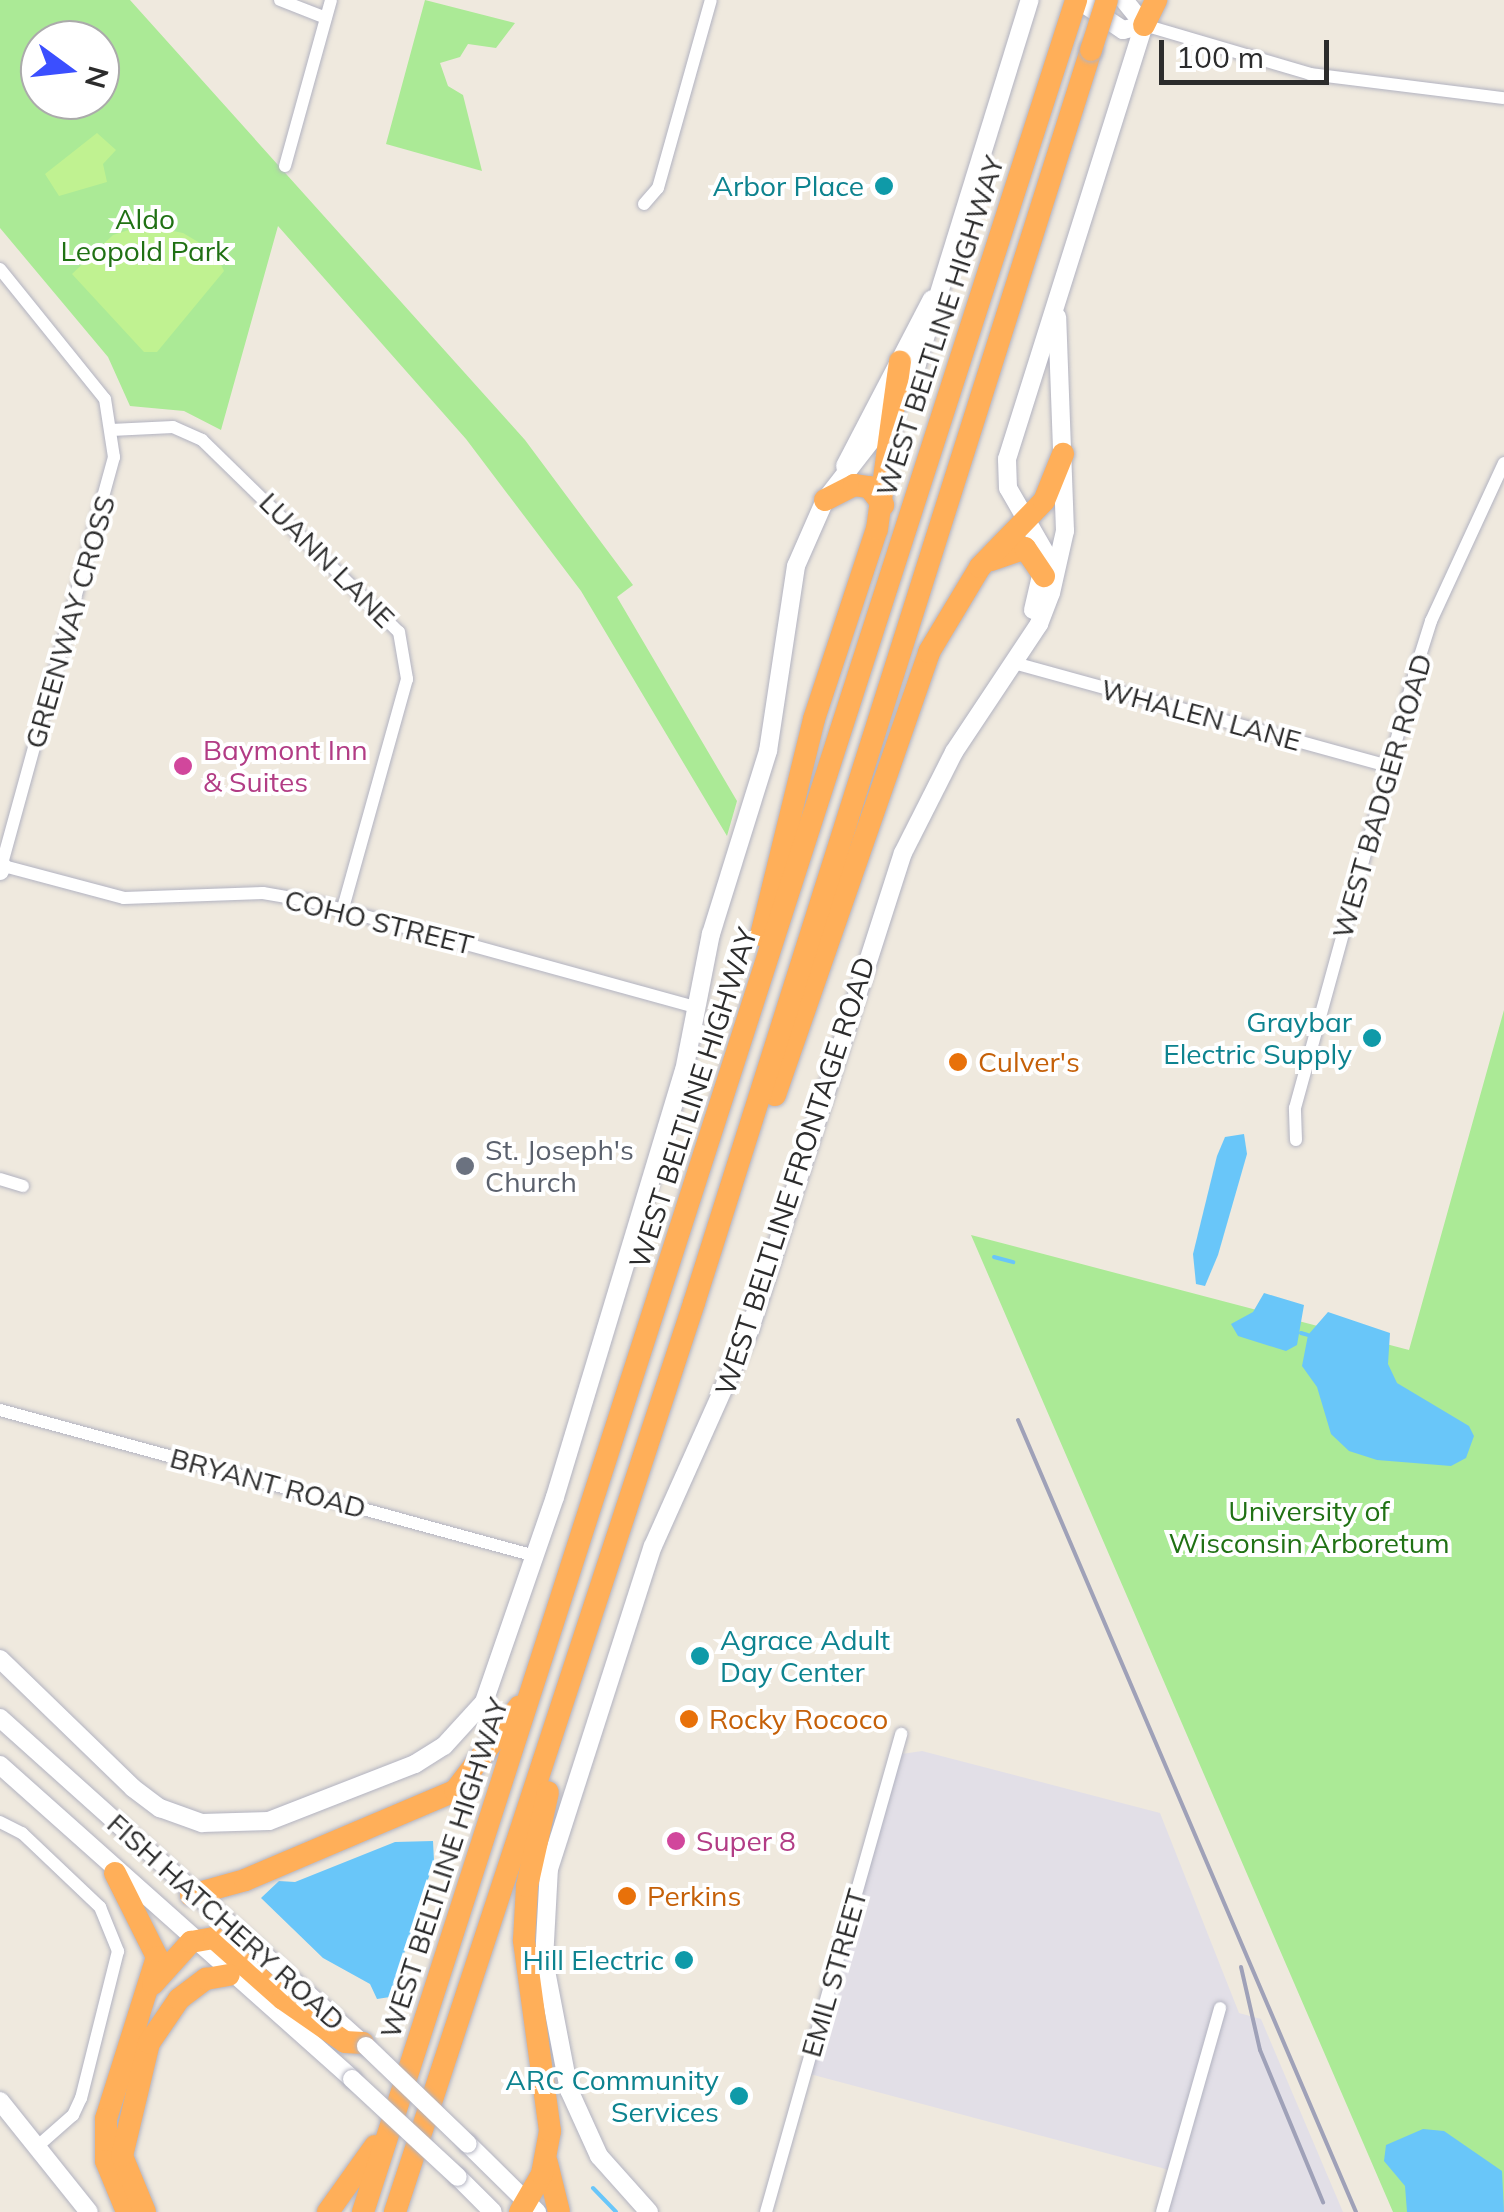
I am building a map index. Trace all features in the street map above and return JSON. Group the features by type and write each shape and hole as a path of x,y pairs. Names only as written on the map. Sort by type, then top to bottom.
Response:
{"highway":[{"name":"WEST BELTLINE HIGHWAY","path":"363,2212 539,1677 1077,0"},
{"path":"395,2212 694,1303 1107,0"},
{"path":"1144,25 1156,0"},
{"path":"707,1152 806,748 883,505 900,362"},
{"path":"694,1303 848,900 929,652 980,567 1051,489 1063,454"},
{"path":"825,500 854,485 868,488 883,505"},
{"path":"980,567 1016,547 1034,555 1044,576"},
{"path":"558,2212 548,2184 550,2110 528,1993 524,1916 574,1667"},
{"path":"191,1895 234,1884 455,1791 484,1761 539,1677"},
{"path":"115,1873 157,1956 152,1985 106,2119 106,2160 127,2212"},
{"path":"152,1985 191,1942 214,1938 283,2000 345,2042 365,2045"},
{"path":"145,2212 122,2156 145,2056 179,1998 206,1979 229,1976"},
{"path":"328,2212 393,2118"},
{"path":"528,2208 548,2147"}],"street":[{"path":"280,0 326,18"},
{"path":"285,166 330,0"},
{"path":"644,204 658,188 711,0"},
{"path":"0,1659 83,1743 160,1808 202,1822 268,1820 415,1764 470,1722 495,1679 684,1071 711,934 768,751 791,582 825,500 892,414 923,347 934,297 1030,0"},
{"path":"1077,0 1124,30 1144,25 1310,74 1504,98"},
{"path":"1124,0 1144,25"},
{"name":"WEST BELTLINE FRONTAGE ROAD","path":"1014,662 1044,576 1046,554 1008,488 1007,459 1057,317 1144,25"},
{"path":"3,278 81,362 105,399 111,430"},
{"path":"844,472 934,297"},
{"name":"WEST BELTLINE FRONTAGE ROAD","path":"649,2212 599,2156 575,2110 543,1943 546,1892 561,1822 653,1546 746,1341 903,854 954,752 1039,624 1060,562 1063,454 1057,317"},
{"name":"LUANN LANE","path":"111,430 172,427 202,440 399,632 406,679 343,908"},
{"name":"GREENWAY CROSS","path":"0,867 108,483 111,430"},
{"name":"WEST BADGER ROAD","path":"1296,1140 1295,1108 1431,622 1504,463"},
{"name":"WHALEN LANE","path":"1014,662 1388,766"},
{"name":"COHO STREET","path":"0,867 124,898 263,893 343,908 696,1007"},
{"path":"0,1179 23,1186"},
{"name":"BRYANT ROAD","path":"0,1410 535,1556"},
{"name":"FISH HATCHERY ROAD","path":"0,1718 191,1895 365,2045 528,2208"},
{"name":"EMIL STREET","path":"766,2212 901,1734"},
{"name":"FISH HATCHERY ROAD","path":"0,1765 229,1976 352,2079 494,2212"},
{"path":"0,1822 22,1833 100,1908 118,1952 73,2116 39,2146"},
{"path":"1162,2212 1220,2008"},
{"path":"0,2101 89,2212"}],"shaded area":[{"path":"922,1751 1160,1813 1239,2013 1261,2019 1343,2212 1162,2212 1173,2171 806,2073 895,1755"}],"green space":[{"name":"Aldo Leopold Park","path":"0,0 130,0 525,440 633,585 617,597 737,801 727,836 581,591 466,439 278,226 221,430 184,411 130,406 108,357 0,228"},
{"path":"425,0 515,23 496,48 468,44 460,57 440,63 448,86 463,95 482,171 386,144"},
{"path":"97,133 116,150 103,164 107,182 59,196 45,174"},
{"path":"144,225 183,233 215,252 224,271 157,352 144,352 72,274 113,235"},
{"name":"University of Wisconsin Arboretum","path":"1504,1010 1504,2212 1393,2212 971,1235 1409,1350"}],"water":[{"path":"1244,1134 1247,1154 1218,1255 1205,1286 1196,1284 1193,1254 1217,1156 1225,1137"},
{"path":"1264,1293 1304,1305 1297,1345 1286,1351 1238,1336 1231,1324 1253,1312"},
{"path":"1328,1312 1390,1333 1388,1364 1397,1383 1469,1426 1474,1436 1466,1458 1451,1466 1377,1460 1349,1451 1331,1434 1317,1387 1302,1366 1308,1335"},
{"path":"433,1841 434,1861 390,1997 377,1999 370,1984 323,1958 261,1898 279,1881 295,1882 395,1842"},
{"path":"1423,2129 1444,2131 1502,2171 1504,2212 1407,2212 1405,2186 1384,2161 1386,2145"}],"waterway":[{"path":"994,1257 1013,1262"},
{"path":"1301,1333 1308,1335"},
{"path":"593,2188 616,2212"}],"railway":[{"path":"1018,1420 1356,2212"},
{"path":"1241,1967 1260,2050 1323,2202"}],"place":[{"name":"Arbor Place","path":"884,186"},
{"name":"Baymont Inn & Suites","path":"183,766"},
{"name":"Graybar Electric Supply","path":"1372,1038"},
{"name":"Culver's","path":"958,1062"},
{"name":"St. Joseph's Church","path":"465,1166"},
{"name":"Agrace Adult Day Center","path":"700,1656"},
{"name":"Rocky Rococo","path":"689,1719"},
{"name":"Super 8","path":"676,1841"},
{"name":"Perkins","path":"627,1896"},
{"name":"Hill Electric","path":"684,1960"},
{"name":"ARC Community Services","path":"739,2096"}]}
